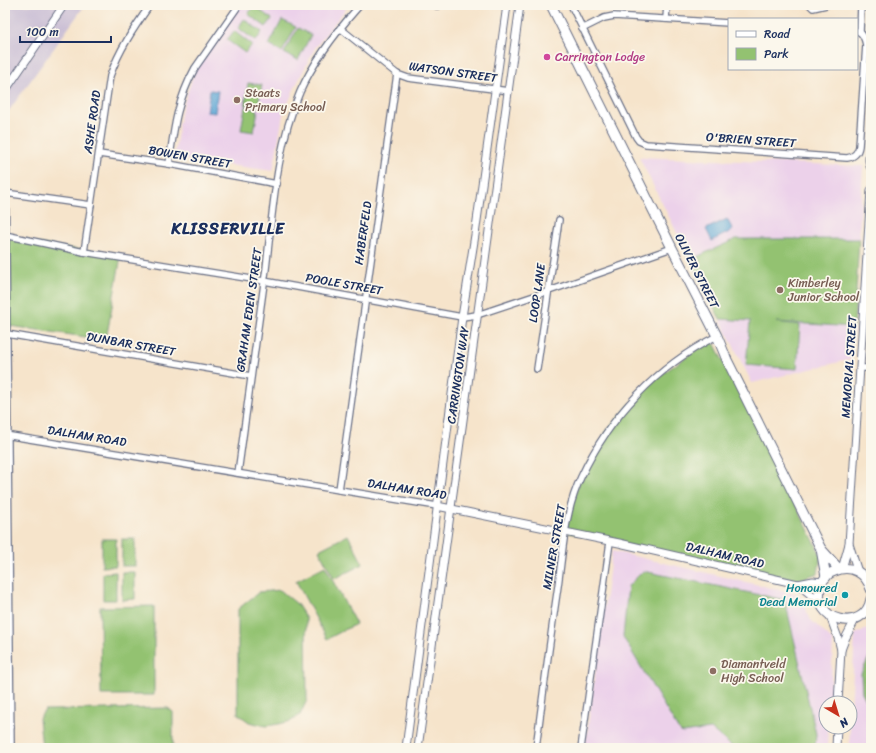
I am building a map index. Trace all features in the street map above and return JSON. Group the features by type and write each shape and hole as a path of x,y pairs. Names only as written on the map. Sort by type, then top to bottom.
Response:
{"highway":[{"name":"OLIVER STREET","path":"551,5 717,336 727,360 821,549 841,569"},
{"path":"871,140 871,166"},
{"name":"OLIVER STREET","path":"821,549 825,579"},
{"path":"871,589 866,578 858,572 848,568 832,572 825,579 819,593 823,608 830,616 840,620 851,620 862,614 869,608 871,599"}],"street":[{"path":"5,91 64,5"},
{"name":"ASHE ROAD","path":"84,252 110,76 125,42 150,5"},
{"path":"169,164 176,115 189,78 239,5"},
{"name":"GRAHAM EDEN STREET","path":"238,473 277,184 288,124 300,91 319,58 340,28 360,5"},
{"name":"CARRINGTON WAY","path":"406,748 462,318 507,5"},
{"name":"CARRINGTON WAY","path":"418,748 520,5"},
{"path":"571,5 582,29 604,18 614,16 728,23"},
{"path":"666,19 667,5"},
{"path":"810,5 813,8 826,5"},
{"path":"858,31 861,5"},
{"name":"WATSON STREET","path":"340,28 397,74 408,78 508,91"},
{"name":"O'BRIEN STREET","path":"582,29 636,137 646,144 847,158 854,156 858,152 859,146 866,45 865,40 858,31"},
{"name":"HABERFELD","path":"338,490 397,74"},
{"path":"5,152 8,727 11,748"},
{"name":"BOWEN STREET","path":"99,154 169,164 277,184"},
{"name":"MEMORIAL STREET","path":"841,569 849,544 871,190"},
{"path":"5,193 91,205"},
{"name":"LOOP LANE","path":"537,369 560,220"},
{"name":"POOLE STREET","path":"5,235 84,252 264,281 462,318 477,315 549,291 672,248"},
{"name":"DUNBAR STREET","path":"7,334 251,376"},
{"name":"MILNER STREET","path":"536,748 565,532 581,477 601,441 616,419 649,383 669,366 696,347 717,336"},
{"path":"860,368 871,368"},
{"name":"DALHAM ROAD","path":"6,435 450,508 798,584 825,579"},
{"path":"581,748 610,542"},
{"name":"MEMORIAL STREET","path":"849,544 858,572"},
{"name":"DALHAM ROAD","path":"798,584 810,594 820,599"},
{"path":"830,616 841,650 838,695"},
{"path":"841,650 856,618"},
{"path":"836,748 837,735"}],"shaded area":[{"path":"5,5 85,5 5,116"},
{"name":"Staats Primary School","path":"240,5 349,5 315,48 295,87 283,115 273,171 174,158 181,112 196,67"},
{"name":"Kimberley Junior School","path":"639,157 863,166 852,359 752,383"},
{"name":"Diamantveld High School","path":"612,551 798,594 811,620 833,641 830,695 818,695 818,735 828,735 827,748 585,748"},
{"path":"871,627 871,748 849,748 850,735 858,735 858,695 852,695 855,634"}],"green space":[{"path":"254,6 272,19 266,27 248,14"},
{"path":"244,19 262,32 256,41 238,28"},
{"path":"282,20 296,27 282,52 269,45"},
{"path":"298,28 311,35 298,60 284,53"},
{"path":"234,31 252,45 245,53 227,40"},
{"path":"248,83 262,85 258,107 245,105"},
{"path":"245,107 258,110 254,132 241,130"},
{"path":"9,239 121,256 106,340 10,326"},
{"path":"736,239 859,239 854,327 776,322 800,325 797,369 746,365 750,321 720,319 690,260"},
{"path":"712,339 821,555 818,573 798,580 565,532 580,478 607,430 648,384"},
{"path":"348,535 363,564 334,579 319,550"},
{"path":"102,539 116,539 116,566 102,567"},
{"path":"122,539 135,539 135,566 122,566"},
{"path":"325,566 356,624 327,639 296,581"},
{"name":"Diamantveld High School","path":"643,571 785,600 816,734 815,748 734,748 711,729 682,733 678,729 623,637 628,586"},
{"path":"116,572 116,600 103,600 103,573"},
{"path":"122,572 135,572 135,599 122,600"},
{"path":"280,590 297,604 306,618 307,700 300,715 291,721 266,726 249,722 238,714 238,609 259,592"},
{"path":"154,606 154,695 101,695 100,607"},
{"path":"871,653 871,710 862,692 861,674"},
{"path":"168,708 173,712 173,748 42,748 39,718 45,710"}],"water":[{"path":"210,90 218,91 215,113 207,112"},
{"path":"727,219 733,230 712,241 706,229"}],"place":[{"name":"Carrington Lodge","path":"547,57"},
{"name":"Staats Primary School","path":"237,100"},
{"name":"Kimberley Junior School","path":"780,290"},
{"name":"Honoured Dead Memorial","path":"845,595"},
{"name":"Diamantveld High School","path":"713,671"}],"district":[{"name":"KLISSERVILLE","path":"228,228"}]}
